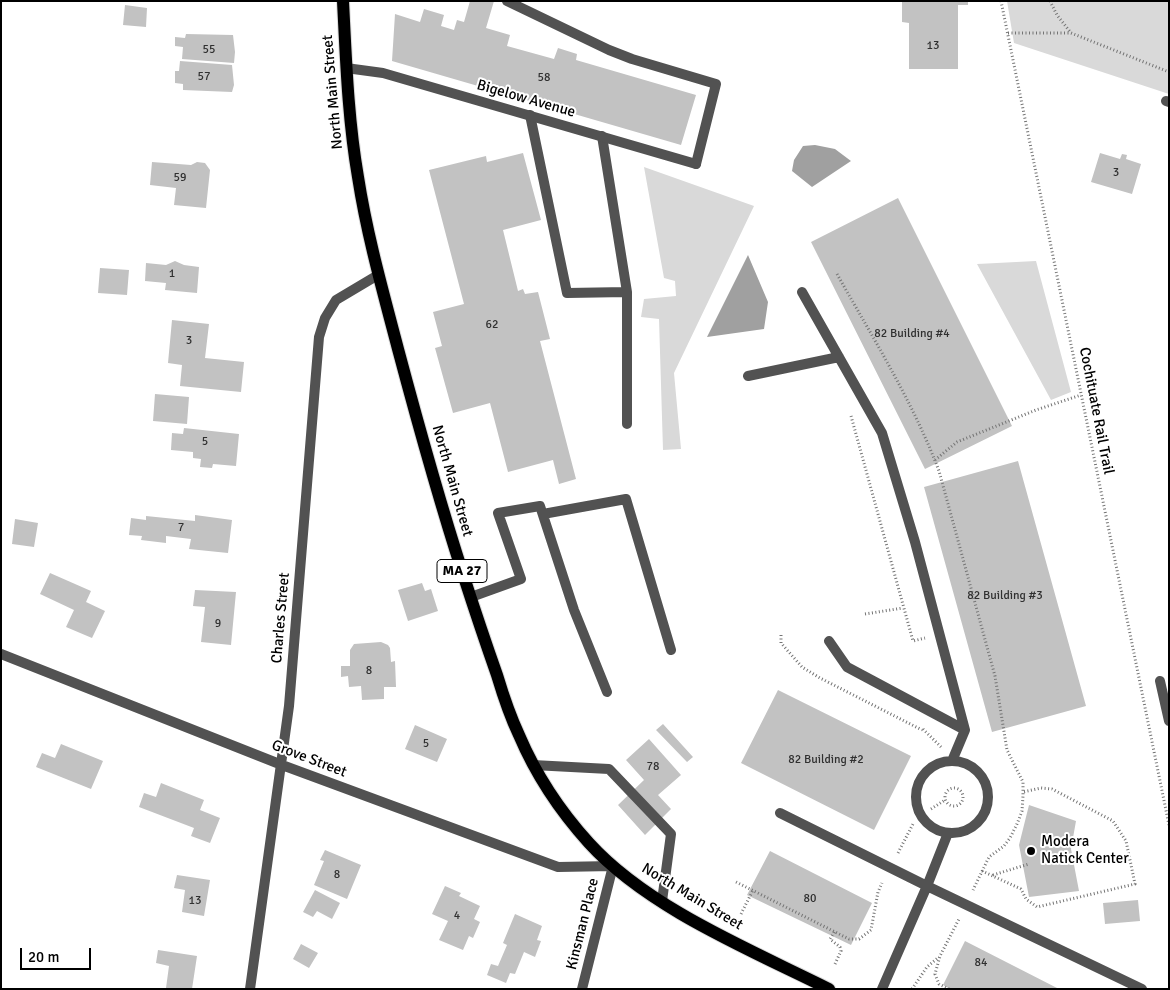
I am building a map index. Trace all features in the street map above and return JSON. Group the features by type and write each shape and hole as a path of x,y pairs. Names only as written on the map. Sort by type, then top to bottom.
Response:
{"main road":[{"name":"North Main Street","path":"343,1 349,106 358,176 378,275 430,468 517,733 533,765 553,798 590,845 613,866 662,901 718,933 829,989"}],"street":[{"name":"Bigelow Avenue","path":"346,68 383,73 696,164 716,84 632,59 609,50 507,1"},
{"path":"530,116 567,293 627,292"},
{"path":"602,136 627,292 627,424"},
{"name":"Charles Street","path":"250,989 290,696 319,337 325,318 336,300 378,275"},
{"path":"802,292 882,433 915,542 965,730 952,761"},
{"path":"748,376 839,357"},
{"path":"543,514 626,499 671,650"},
{"path":"471,597 521,580 498,513 540,506 574,610 607,692"},
{"path":"829,642 847,667 965,730"},
{"name":"Grove Street","path":"1,654 282,765 558,867 613,866"},
{"path":"1160,681 1169,720"},
{"path":"944,761 964,763 974,768 982,777 987,788 988,800 986,811 980,821 970,828 948,833 936,829 926,822 919,811 916,799 918,787 923,776 932,767 944,761"},
{"path":"533,765 610,770 670,834 662,901"},
{"path":"780,813 1142,989"},
{"path":"882,989 948,833"},
{"name":"Kinsman Place","path":"582,989 613,866"}],"path":[{"name":"Cochituate Rail Trail","path":"1001,1 1169,825"},
{"path":"1050,1 1057,16 1071,34"},
{"path":"1008,33 1071,34 1169,72"},
{"path":"837,274 908,401 930,445 995,676 1007,750 1022,782 1022,811 1010,838 1004,846 989,857 972,893"},
{"path":"935,460 957,442 1036,410 1081,395"},
{"path":"849,410 913,641 932,636"},
{"path":"865,614 904,608"},
{"path":"781,635 781,642 802,667 922,730"},
{"path":"950,782 952,787"},
{"path":"952,787 958,788 962,792 961,802 954,806 948,804 945,800 945,793 952,787"},
{"path":"982,871 1022,889 1026,899 1037,907 1135,884 1126,841 1113,821 1052,789 1041,788 1023,792"},
{"path":"931,809 945,800"},
{"path":"896,855 914,822"},
{"path":"992,876 1029,864"},
{"path":"736,882 849,939 860,939 871,930 878,892"},
{"path":"741,914 753,890"},
{"path":"949,989 939,984 935,974 940,956 963,911"},
{"path":"835,932 830,940 840,947 841,951 835,964"},
{"path":"912,989 927,967 940,956"}],"shaded area":[{"path":"1007,1 1169,1 1169,94 1014,43"},
{"path":"815,145 835,149 851,161 812,187 792,171 794,160 803,146"},
{"path":"644,167 754,206 674,373 681,449 663,450 659,319 641,317 644,299 676,296 675,281 664,278"},
{"path":"748,255 768,302 764,329 707,337"},
{"path":"1036,261 1071,392 1051,400 977,264"}],"building":[{"path":"470,1 494,1 486,28 510,35 507,46 554,59 558,48 577,54 576,60 696,95 681,145 392,61 395,14 420,22 424,9 444,15 441,26 454,30 457,20 464,22"},
{"path":"902,1 968,1 968,5 958,5 958,69 909,69 909,23 902,22"},
{"path":"125,5 147,8 146,27 123,25"},
{"path":"186,34 233,35 234,63 182,59 183,47 175,46 175,37 185,38"},
{"path":"180,61 232,65 234,85 232,92 183,90 183,84 175,83 175,71 179,71"},
{"path":"523,153 541,220 503,230 518,291 523,289 525,294 538,292 550,339 540,341 576,479 559,484 553,460 508,472 490,403 453,413 435,348 442,346 433,312 464,304 429,170 486,156 487,162"},
{"path":"1100,153 1120,159 1122,154 1127,155 1126,159 1141,164 1132,194 1091,182"},
{"path":"152,162 191,165 197,162 205,163 210,170 206,208 174,205 176,188 150,185"},
{"path":"898,198 1012,426 925,469 811,242"},
{"path":"175,261 184,265 199,267 197,293 165,290 166,283 145,281 146,263 166,265"},
{"path":"100,268 129,270 127,295 98,293"},
{"path":"172,320 209,324 205,358 244,362 241,392 180,386 182,365 168,363"},
{"path":"155,394 189,397 187,424 153,421"},
{"path":"184,428 239,434 236,466 213,464 212,468 200,467 201,459 193,458 193,452 171,450 172,433 183,434"},
{"path":"1018,461 1086,706 992,732 924,487"},
{"path":"195,515 232,520 228,553 189,549 191,539 166,536 166,543 141,540 142,536 129,535 131,518 146,520 146,516 195,521"},
{"path":"15,519 38,523 34,547 12,544"},
{"path":"50,573 91,591 86,602 105,611 92,638 66,627 74,610 40,594"},
{"path":"422,583 425,591 431,589 438,611 408,621 398,590"},
{"path":"195,590 236,592 231,645 201,642 205,607 193,606"},
{"path":"381,642 388,645 391,662 395,661 396,687 384,687 384,699 362,700 361,686 349,687 348,676 341,677 341,666 350,666 350,650 354,644"},
{"path":"778,690 911,756 874,830 741,763"},
{"path":"663,724 693,757 687,762 656,730"},
{"path":"415,725 447,739 437,762 405,749"},
{"path":"649,739 681,775 658,795 671,809 645,835 618,805 644,780 626,760"},
{"path":"61,744 103,761 91,789 36,767 42,753 55,758"},
{"path":"161,783 204,800 200,810 220,818 210,843 191,836 194,828 139,807 144,793 156,797"},
{"path":"1029,805 1076,821 1071,849 1079,891 1029,897 1019,845"},
{"path":"325,850 361,865 347,899 314,885 324,861 320,860"},
{"path":"770,851 872,903 851,945 747,895"},
{"path":"177,875 210,880 204,916 182,912 185,890 174,888"},
{"path":"445,886 461,893 459,896 480,906 474,919 480,922 473,938 469,936 463,950 439,940 448,921 432,914"},
{"path":"315,890 340,903 332,919 317,911 313,917 303,912"},
{"path":"1138,900 1140,921 1105,924 1103,903"},
{"path":"515,914 542,926 537,940 541,941 535,957 524,952 515,974 510,973 506,983 487,975 491,964 498,966 507,945 503,943"},
{"path":"965,941 1059,989 950,989 943,985"},
{"path":"301,944 318,953 309,968 293,959"},
{"path":"158,950 197,956 192,989 166,988 169,966 156,963"}],"place":[{"name":"Modera Natick Center","path":"1031,851"}]}
